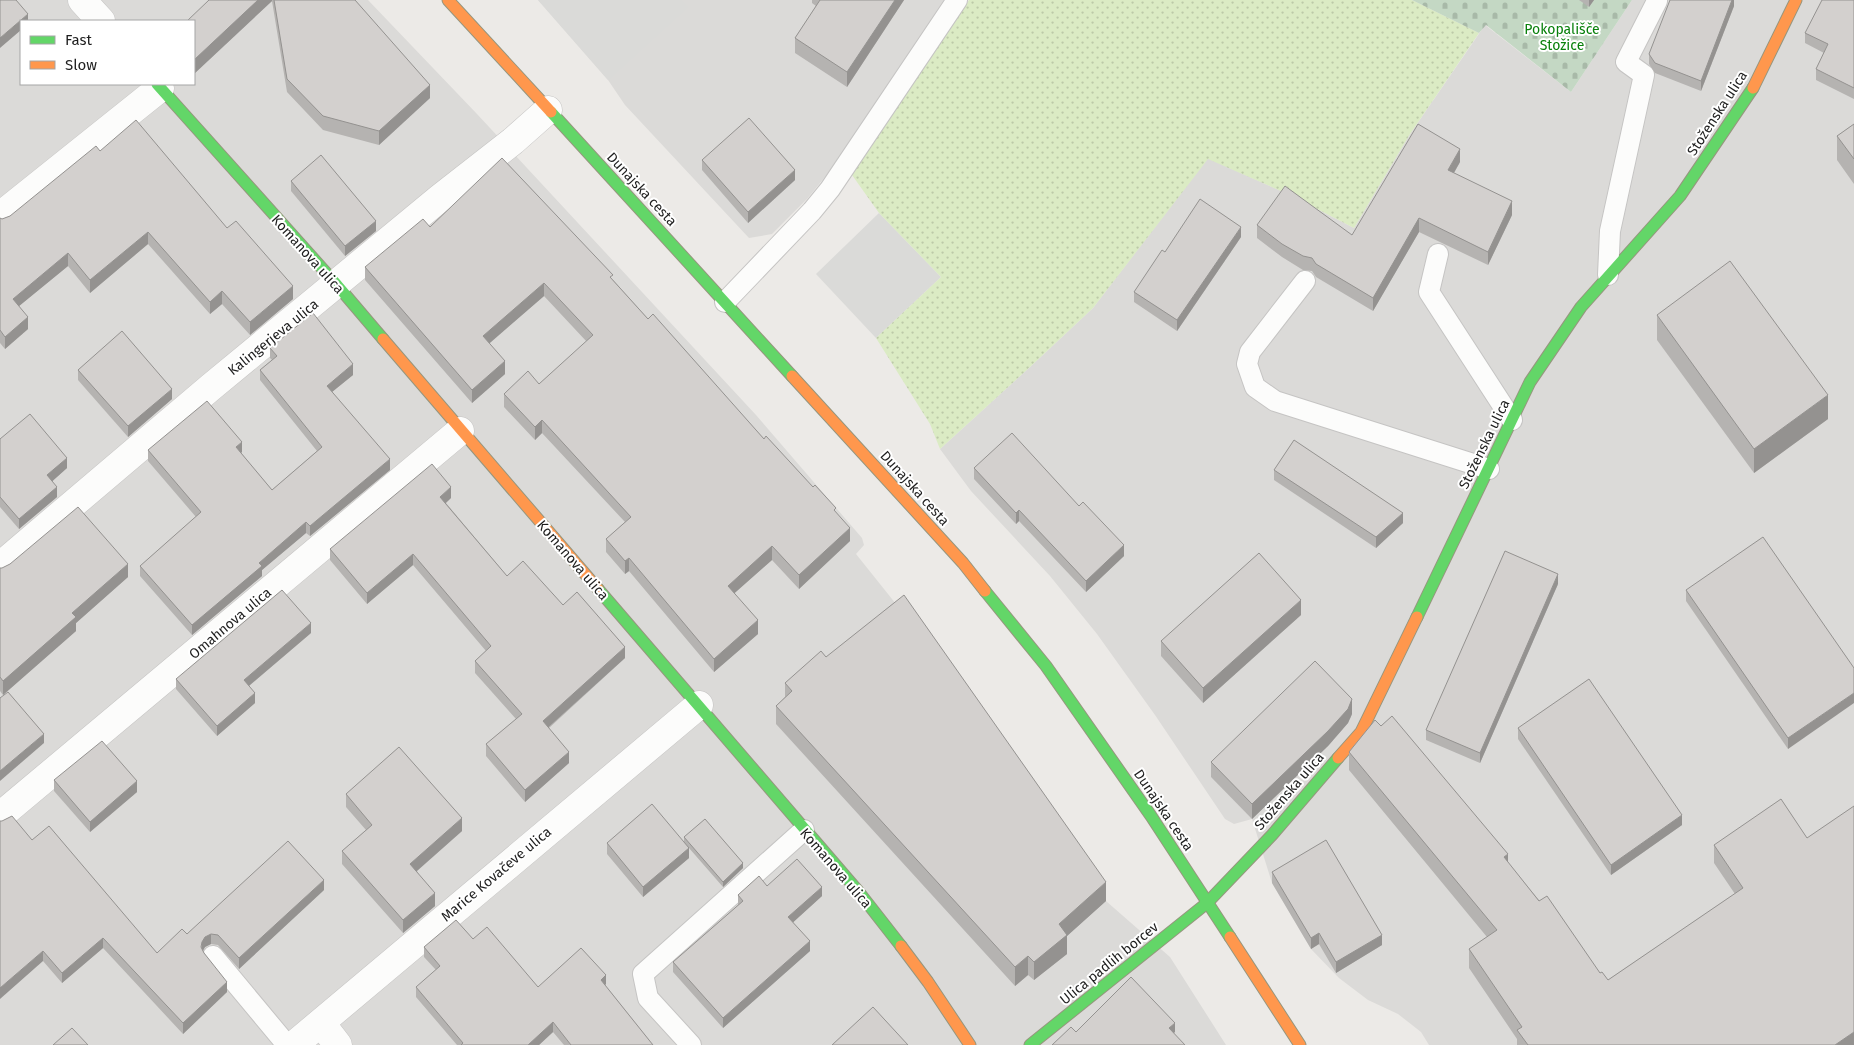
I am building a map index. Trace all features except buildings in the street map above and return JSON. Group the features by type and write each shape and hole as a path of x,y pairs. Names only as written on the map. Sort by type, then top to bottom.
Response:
{"street":[{"path":"82,0 100,20"},
{"name":"Dunajska cesta","path":"448,0 963,563 1034,651 1151,816 1300,1045"},
{"name":"Stoženska ulica","path":"1207,903 1272,834 1361,732 1530,382 1581,308 1608,275 1680,196 1753,88 1796,0"},
{"name":"Komanova ulica","path":"0,216 158,86 337,285 460,431 699,704 804,830 858,891 928,982 970,1045"},
{"name":"Kalingerjeva ulica","path":"0,566 204,393 440,198 513,141 548,110"},
{"name":"Omahnova ulica","path":"0,816 460,431"},
{"name":"Marice Kovačeve ulica","path":"294,1045 699,704"},
{"name":"Ulica padlih borcev","path":"1030,1045 1207,903"},
{"path":"321,1023 338,1045"}],"lane":[{"path":"725,302 806,218 830,189 957,0"},
{"path":"1608,275 1610,232 1644,75 1626,62 1657,1"},
{"path":"1438,254 1429,292 1512,420"},
{"path":"1305,281 1250,352 1247,364 1255,387 1275,401 1489,468"},
{"path":"691,1045 648,998 643,974 804,830"},
{"path":"213,956 287,1045"}],"shaded area":[{"path":"0,0 368,0 477,114 756,415 862,538 864,545 856,554 904,614 1106,901 1170,957 1226,1045 0,1045"},
{"path":"538,0 949,0 859,135 807,199 772,234 749,238 625,105 608,80"},
{"path":"538,0 681,0 688,7 608,80"},
{"path":"1632,0 1854,0 1854,1045 1429,1045 1421,1032 1398,1014 1368,1000 1339,978 1311,949 1272,883 1252,819 1234,824 1225,819 1155,715 1097,634 1050,576 971,491 940,449 1093,308 1208,158 1290,195 1354,228 1410,134 1485,25 1571,92"},
{"path":"879,213 941,277 876,338 816,274"}],"green space":[{"path":"969,0 1412,0 1479,33 1410,134 1354,228 1290,195 1208,159 1093,308 940,449 930,424 876,338 941,277 879,213 852,175"},
{"name":"Pokopališče Stožice","path":"1412,0 1632,0 1571,92 1486,25 1479,33"}],"traffic: fast":[{"path":"158,85 383,339"},
{"path":"1417,617 1530,382 1581,307 1680,196 1753,88"},
{"path":"551,112 792,376"},
{"path":"598,589 858,891 901,946"},
{"path":"985,591 1046,666 1151,816 1230,937"},
{"path":"1030,1045 1207,903 1272,835 1338,758"}],"traffic: slow":[{"path":"448,0 551,112"},
{"path":"1753,88 1796,0"},
{"path":"383,339 598,589"},
{"path":"792,376 963,563 985,591"},
{"path":"1338,758 1361,732 1417,617"},
{"path":"1230,937 1300,1045"},
{"path":"901,946 928,982 970,1045"}]}
